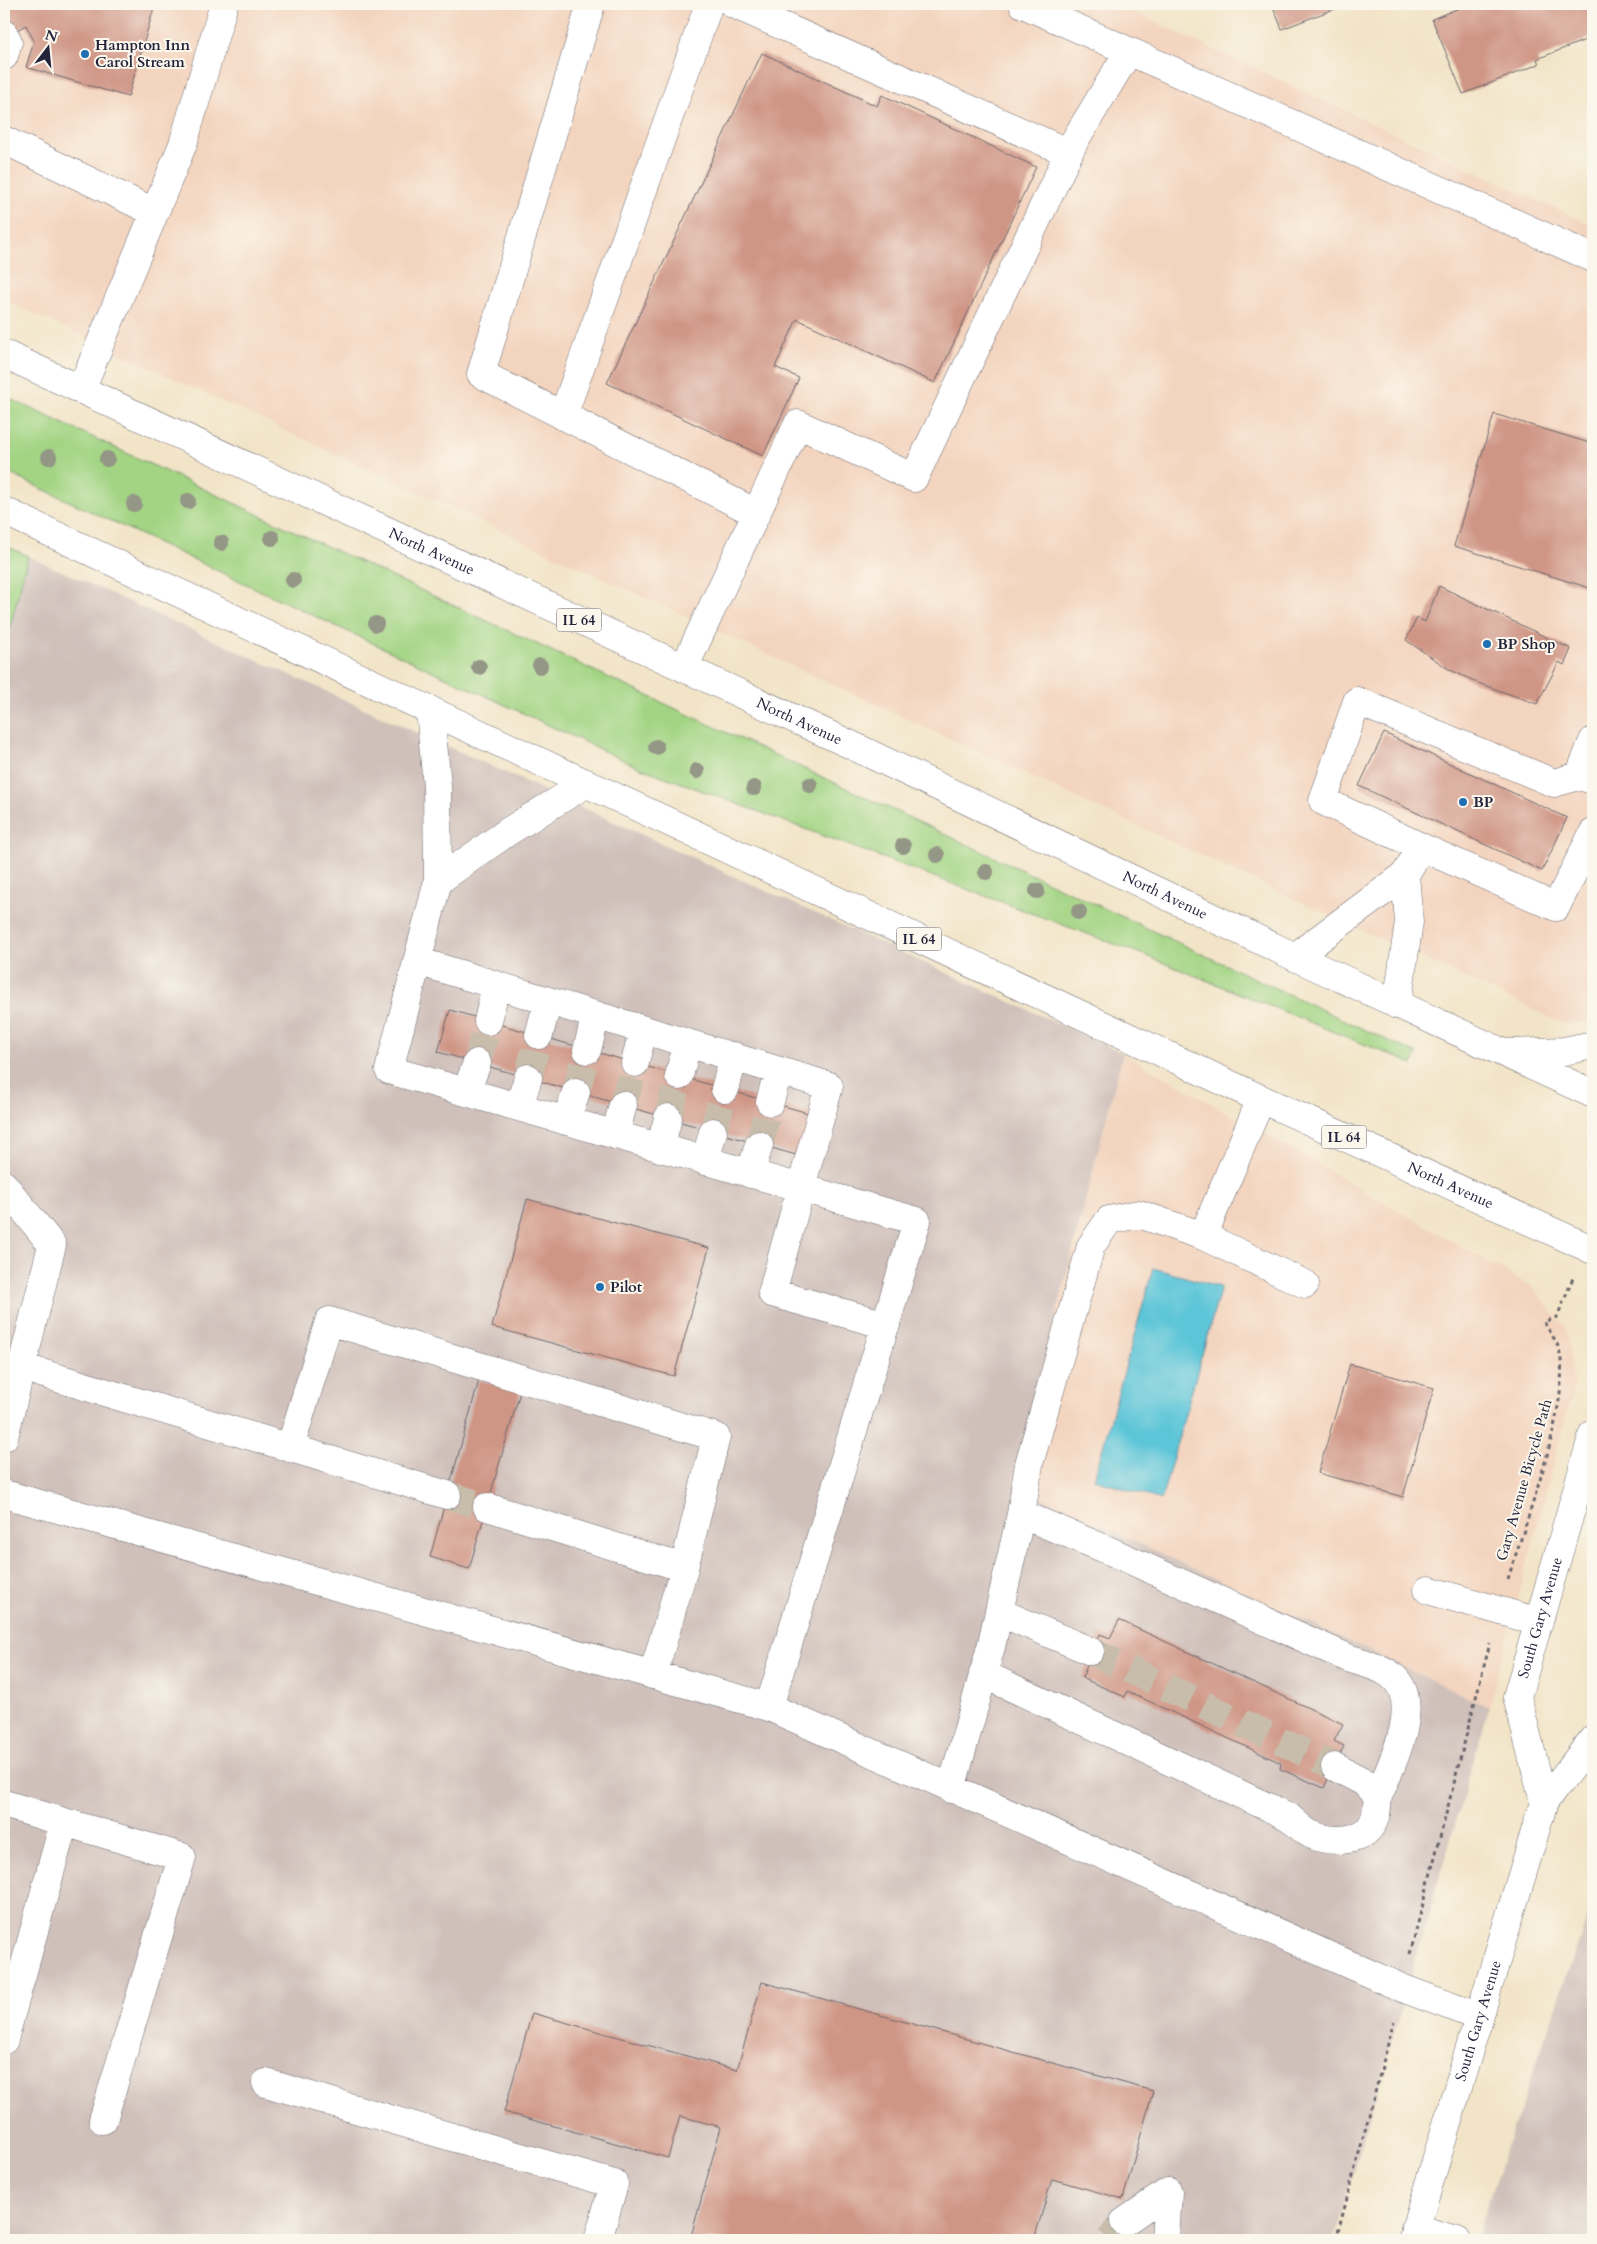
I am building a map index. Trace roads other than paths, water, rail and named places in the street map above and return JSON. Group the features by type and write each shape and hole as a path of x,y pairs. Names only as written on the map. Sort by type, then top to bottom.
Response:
{"main road":[{"path":"81,390 183,144 224,4"},
{"path":"591,4 481,374 756,513"},
{"path":"563,416 709,4"},
{"path":"733,4 1069,154"},
{"path":"1023,4 1593,258"},
{"path":"4,34 8,42 4,56"},
{"path":"684,668 798,424 914,478 1069,154 1129,51"},
{"path":"4,140 154,212"},
{"name":"North Avenue","path":"4,354 849,744 1397,1005 1508,1053 1593,1094"},
{"name":"North Avenue","path":"4,511 1261,1099 1593,1250"},
{"path":"1593,741 1586,778 1554,783 1357,702 1323,801 1556,907 1593,833"},
{"path":"430,710 437,786 438,881 389,1070 918,1222 769,1707"},
{"path":"438,881 509,831 587,783"},
{"path":"1295,957 1405,875 1421,847"},
{"path":"1397,1005 1409,922 1405,875"},
{"path":"418,961 829,1086 772,1293 886,1325"},
{"path":"488,1020 496,984"},
{"path":"539,1035 548,1001"},
{"path":"587,1050 596,1015"},
{"path":"635,1063 643,1030"},
{"path":"679,1076 687,1044"},
{"path":"1508,1053 1564,1051 1593,1045"},
{"path":"725,1089 734,1056"},
{"path":"466,1092 477,1063"},
{"path":"770,1102 778,1071"},
{"path":"519,1107 528,1078"},
{"path":"566,1121 576,1092"},
{"path":"1203,1236 1261,1099"},
{"path":"615,1135 623,1105"},
{"path":"660,1148 668,1118"},
{"path":"705,1161 713,1132"},
{"path":"750,1174 759,1145"},
{"path":"4,1184 52,1245 4,1437"},
{"path":"951,1789 999,1612 1021,1514 1029,1464 1091,1246 1109,1220 1140,1214 1203,1236 1305,1284"},
{"path":"290,1448 329,1322 716,1437 684,1568 653,1675"},
{"path":"21,1367 447,1495"},
{"name":"South Gary Avenue","path":"1544,1802 1517,1697 1593,1434"},
{"path":"4,1494 769,1707 1402,1988 1478,2017"},
{"path":"486,1507 684,1568"},
{"path":"983,1674 1289,1817 1308,1833 1324,1840 1340,1841 1370,1828 1377,1811 1378,1796 1394,1761 1404,1722 1407,1700 1402,1686 1391,1675 1376,1667 1348,1658 1110,1551 1021,1514"},
{"path":"1428,1590 1539,1622"},
{"path":"999,1612 1090,1651"},
{"name":"South Gary Avenue","path":"1414,2234 1544,1802 1593,1739"},
{"path":"1335,1767 1366,1783 1378,1796"},
{"path":"4,1804 182,1857 103,2120"},
{"path":"4,2040 64,1822"},
{"path":"266,2083 614,2184 598,2240"},
{"path":"1124,2222 1168,2192 1165,2240"},
{"path":"1414,2234 1457,2240"}],"water":[{"path":"1153,1268 1221,1287 1161,1500 1094,1479"}],"tunnel":[{"path":"477,1063 488,1021"},
{"path":"528,1078 539,1035"},
{"path":"576,1092 587,1050"},
{"path":"623,1105 635,1063"},
{"path":"668,1118 679,1076"},
{"path":"713,1132 725,1089"},
{"path":"759,1145 770,1102"},
{"path":"447,1495 487,1507"},
{"path":"1090,1651 1335,1767"},
{"path":"1110,2240 1124,2222"}],"place":[{"name":"Hampton Inn Carol Stream","path":"85,54"},
{"name":"BP Shop","path":"1487,644"},
{"name":"BP","path":"1463,802"},
{"name":"Pilot","path":"600,1287"}]}
